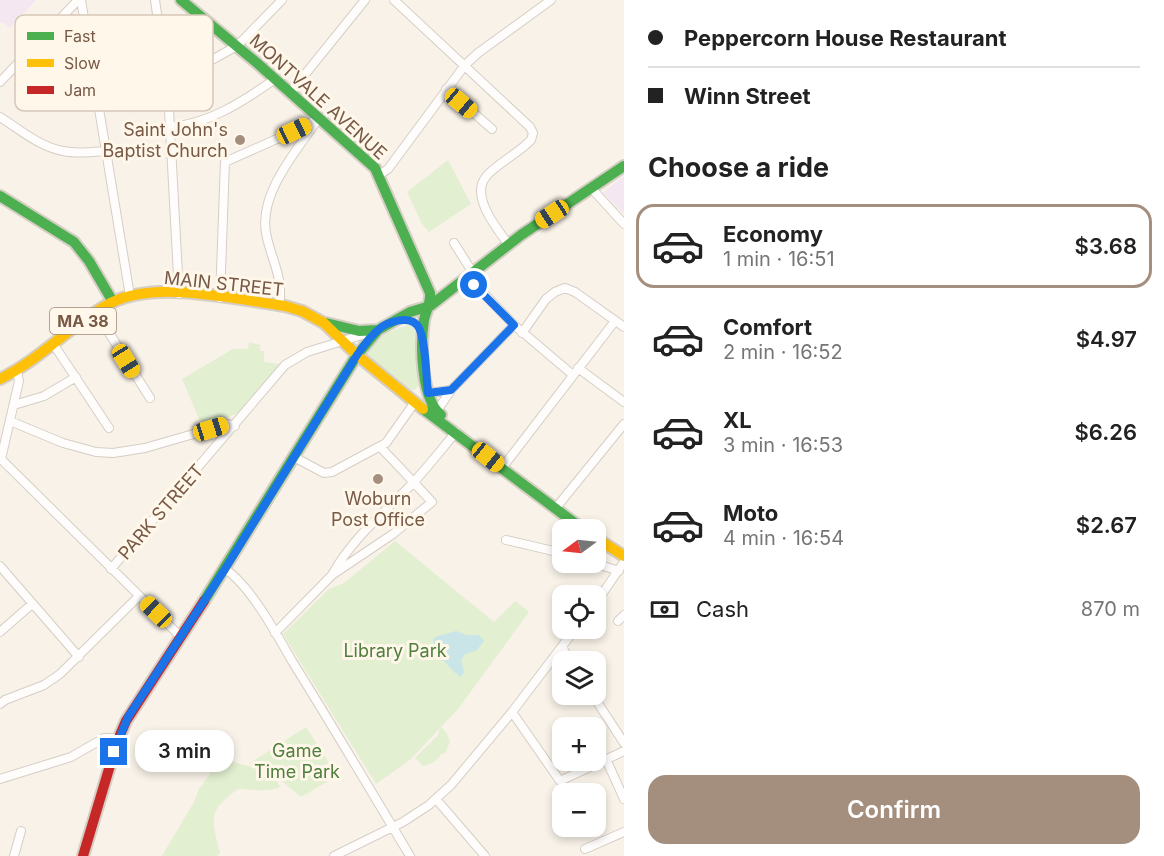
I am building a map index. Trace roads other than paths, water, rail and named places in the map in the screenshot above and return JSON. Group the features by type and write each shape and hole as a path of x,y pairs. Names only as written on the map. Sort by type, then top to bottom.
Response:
{"main road":[{"name":"MONTVALE AVENUE","path":"181,0 199,15"},
{"name":"MONTVALE AVENUE","path":"213,26 365,159 379,175 430,293 430,306"},
{"name":"MAIN STREET","path":"1,376 17,371 35,360 96,312 113,302 130,296 151,293 279,305 302,311 324,322 359,331 378,330 410,312 430,306 535,225 624,166"},
{"path":"0,195 74,242 89,261 113,302"},
{"path":"430,306 425,316 423,340 428,393 431,405 453,425 456,432"},
{"path":"397,321 414,322 423,340"},
{"name":"MAIN STREET","path":"324,322 357,355"},
{"path":"83,856 119,738 128,717 225,569 357,355 378,330"},
{"name":"MA 38","path":"357,355 404,392"},
{"path":"404,392 428,393"},
{"path":"404,392 448,430 456,432 569,519"},
{"path":"606,544 624,556"}],"street":[{"path":"65,15 80,0"},
{"path":"80,0 83,15"},
{"path":"155,0 157,15"},
{"path":"213,59 237,46 282,0"},
{"path":"291,93 365,0"},
{"path":"394,0 525,120 532,132 529,142 488,175 482,183 482,196 487,213 509,245"},
{"path":"379,175 388,169 465,65 548,1"},
{"path":"0,81 15,66"},
{"path":"171,127 192,125 212,117 275,79"},
{"path":"446,89 492,129"},
{"path":"99,111 130,296"},
{"path":"170,111 179,294"},
{"path":"0,117 55,149 77,152 106,151"},
{"path":"279,305 280,282 265,226 269,197 318,118"},
{"path":"220,298 225,162 306,126 318,118"},
{"path":"592,189 624,224"},
{"path":"454,243 471,275 514,325 573,375"},
{"path":"522,333 546,298 565,288 575,292 624,327"},
{"path":"96,312 150,398"},
{"path":"502,468 615,321"},
{"path":"437,411 451,390 514,325"},
{"name":"PARK STREET","path":"111,569 288,363 307,352 378,330"},
{"path":"54,345 109,428"},
{"path":"578,368 624,402"},
{"path":"17,371 19,381 0,459 181,637"},
{"path":"14,405 48,393 76,376"},
{"path":"428,393 451,390"},
{"path":"294,457 328,474 380,447 391,438 415,402"},
{"path":"10,421 63,443 108,453 129,452 225,425 235,426"},
{"path":"555,509 624,424"},
{"path":"332,575 340,560 358,539 413,482 456,432"},
{"path":"275,633 332,575 393,534 432,502 380,447"},
{"path":"506,540 552,552"},
{"path":"606,589 624,562"},
{"path":"0,567 79,657"},
{"path":"606,567 619,571"},
{"path":"225,569 233,574 246,590 275,633 410,856"},
{"path":"0,704 48,683 79,657 139,596"},
{"path":"0,632 32,604"},
{"path":"334,856 393,828 436,799 470,764 568,639"},
{"path":"562,647 564,651"},
{"path":"599,705 624,743"},
{"path":"512,712 552,771"},
{"path":"0,779 30,772 71,757 104,739 119,738"},
{"path":"624,751 606,759 624,799"},
{"path":"552,771 559,781 580,771"},
{"path":"436,799 485,856"},
{"path":"14,856 21,831"},
{"path":"585,849 624,832"}],"water":[{"path":"456,631 467,635 479,635 484,641 476,651 465,654 461,660 464,672 461,677 444,661 433,640 435,637"}],"place":[{"name":"Saint John's Baptist Church","path":"240,140"},
{"name":"Woburn Post Office","path":"378,479"}],"park label":[{"name":"Library Park","path":"395,651"},
{"name":"Game Time Park","path":"297,762"}]}
